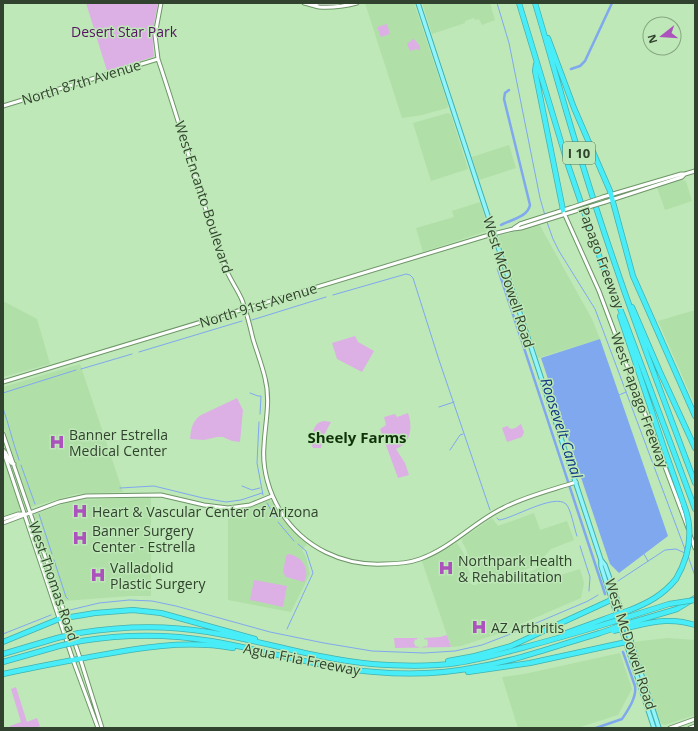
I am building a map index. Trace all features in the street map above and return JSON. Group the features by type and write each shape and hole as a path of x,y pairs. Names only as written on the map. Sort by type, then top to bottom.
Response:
{"highway":[{"name":"Papago Freeway","path":"519,3 568,165 602,264 695,509"},
{"name":"Papago Freeway","path":"535,3 582,163 633,319 695,484"},
{"path":"538,12 574,108 612,197 633,276 695,416"},
{"path":"536,60 535,71 564,212"},
{"path":"625,292 695,448"},
{"path":"608,620 656,598 665,591 676,579 684,563 690,541 689,520 614,295"},
{"path":"608,620 695,599"},
{"path":"634,624 672,611 695,599"},
{"path":"439,665 448,661 475,656 511,646 612,600 619,605"},
{"path":"3,642 59,619 133,610 168,615 287,648"},
{"name":"Agua Fria Freeway","path":"3,654 79,633 126,628 178,628 209,632 370,664 410,666 439,665 476,659 529,646 608,620"},
{"path":"634,624 667,620 693,624"},
{"name":"Agua Fria Freeway","path":"3,662 81,641 133,636 179,637 216,642 339,668 402,674 435,673 494,664 634,624"},
{"path":"435,673 443,674 505,668 578,654 631,641"},
{"path":"3,674 80,658 140,648 173,645 228,648 305,663 314,663"}],"main road":[{"name":"West Encanto Boulevard","path":"161,3 155,36 158,59 224,264 245,309 267,389 268,409 264,446 264,460 267,478 272,496 282,514 294,529 314,546 330,555 344,560 363,564 385,564 412,561 436,552 502,508 576,482"},
{"path":"304,3 318,7 357,3"},
{"path":"312,5 318,3 338,3"},
{"name":"West McDowell Road","path":"418,3 576,482 601,560 601,566 654,728"},
{"name":"North 87th Avenue","path":"3,106 158,59"},
{"name":"North 91st Avenue","path":"3,382 493,234 542,222 553,218 570,208 603,197 612,197 682,177 685,174 695,171"},
{"name":"North 91st Avenue","path":"512,229 520,224 552,213 572,212 605,202 612,197"},
{"name":"West Papago Freeway","path":"564,212 600,291 695,548"},
{"name":"West Thomas Road","path":"3,434 80,658 102,728"},
{"path":"3,449 11,463 14,464 13,479"},
{"name":"West Thomas Road","path":"3,449 59,619 98,728"},
{"path":"3,523 66,499 86,496 161,495 204,505 228,508 250,505 272,496"},
{"path":"3,519 18,514 24,514"},
{"path":"40,560 46,561"},
{"name":"West McDowell Road","path":"601,560 605,565 619,605 659,728"},
{"path":"670,728 695,719"},
{"path":"690,728 695,726"}],"shaded area":[{"path":"365,3 414,3 448,105 447,108 422,115 402,118"},
{"path":"422,3 490,3 495,20 482,25 479,19 475,20 474,18 465,21 465,23 432,34"},
{"path":"448,113 451,115 468,169 431,181 413,123"},
{"path":"509,145 516,168 479,180 472,157"},
{"path":"680,179 686,181 692,201 665,210 657,187"},
{"path":"480,202 488,228 487,231 423,252 416,228 454,217 452,211"},
{"path":"539,224 592,319 600,339 538,358 499,238 500,235"},
{"path":"3,301 37,319 50,364 3,377"},
{"path":"695,310 695,405 658,321"},
{"name":"Banner Estrella Medical Center","path":"80,364 123,492 76,494 31,507 29,505 3,425 3,387"},
{"path":"3,456 20,509 18,513 3,517"},
{"path":"151,497 151,596 63,601 34,518 35,514 81,500"},
{"path":"269,500 272,501 283,520 307,544 302,550 306,557 310,574 291,612 228,600 228,511 248,508"},
{"path":"534,513 540,530 567,521 574,540 551,549 535,566 497,580 480,579 474,574 462,539 492,518 498,526"},
{"path":"457,543 463,552 470,574 469,581 472,585 476,585 480,582 496,583 534,570 545,560 551,578 580,569 584,583 581,598 500,633 461,646 451,647 422,561"},
{"path":"667,638 695,640 695,715 665,725 662,724 658,718 633,642"},
{"path":"620,653 632,689 618,715 577,728 518,728 502,677 524,674"}],"green space":[{"name":"Desert Star Park","path":"86,3 158,3 153,35 154,56 107,71"},
{"path":"387,24 390,34 381,37 377,27"},
{"path":"413,39 420,45 420,50 417,49 410,51 407,44"},
{"path":"355,336 358,342 374,351 362,372 337,359 332,343"},
{"path":"237,398 243,410 240,442 232,441 223,437 204,440 190,439 192,426 198,417"},
{"path":"408,413 410,418 410,434 405,443 396,449 405,463 409,475 398,478 380,429 386,425 384,417 395,414 397,417"},
{"path":"320,422 331,422 324,435 321,448 313,448 312,438 315,427"},
{"path":"521,424 524,432 522,437 507,442 502,428 507,426 513,429"},
{"path":"288,554 297,557 304,564 306,568 306,577 304,582 286,577 284,574 283,572 286,556"},
{"path":"254,580 287,586 283,607 250,600"},
{"path":"447,635 451,647 421,648 425,646 427,647 427,639 425,640 424,638"},
{"path":"394,638 418,638 416,640 415,639 414,643 416,647 417,646 419,648 395,648"},
{"path":"16,687 27,722 37,718 40,726 36,728 10,728 10,726 21,722 11,689"}],"water":[{"path":"600,339 668,536 619,573 610,564 541,358"}],"waterway":[{"path":"497,3 509,43 540,198 546,219"},
{"name":"Roosevelt Canal","path":"571,69 580,66 585,61 612,3"},
{"name":"Roosevelt Canal","path":"501,225 518,218 529,209 530,205 504,99 505,93 509,90"},
{"path":"547,222 559,251 595,309 686,552"},
{"name":"Roosevelt Canal","path":"498,269 605,594"},
{"path":"333,295 406,274 413,278 490,510"},
{"path":"252,320 326,297"},
{"path":"139,352 242,321"},
{"path":"81,369 132,354"},
{"path":"3,393 76,370"},
{"path":"619,395 626,392"},
{"path":"250,393 261,396 260,414"},
{"path":"439,407 454,402"},
{"path":"3,408 19,460"},
{"path":"259,422 257,463 263,495"},
{"path":"450,450 460,435 463,434"},
{"path":"21,465 35,504"},
{"path":"120,488 154,486 226,502 241,500 262,493"},
{"path":"242,486 252,490 260,488"},
{"path":"497,518 499,520 505,519 543,504 560,501 568,506 577,536"},
{"path":"267,503 275,517"},
{"path":"39,514 52,554"},
{"path":"278,522 294,541"},
{"path":"287,629 313,573 306,551 298,544"},
{"path":"580,546 590,577 589,591"},
{"path":"618,581 665,550 676,549 685,553"},
{"path":"644,554 648,561"},
{"path":"688,556 695,576"},
{"path":"54,560 66,597 68,599"},
{"path":"70,610 99,603 129,600 152,601 176,606 270,632 324,643 372,651 424,653 455,651 482,645 588,601 598,595"},
{"path":"3,634 51,615"},
{"name":"Roosevelt Canal","path":"596,728 622,719 635,695 635,686 623,652"}],"place":[{"name":"Banner Estrella Medical Center","path":"57,442"},
{"name":"Heart & Vascular Center of Arizona","path":"80,511"},
{"name":"Banner Surgery Center - Estrella","path":"80,538"},
{"name":"Northpark Health & Rehabilitation","path":"446,568"},
{"name":"Valladolid Plastic Surgery","path":"98,575"},
{"name":"AZ Arthritis","path":"479,627"}],"district":[{"name":"Sheely Farms","path":"357,437"}]}
